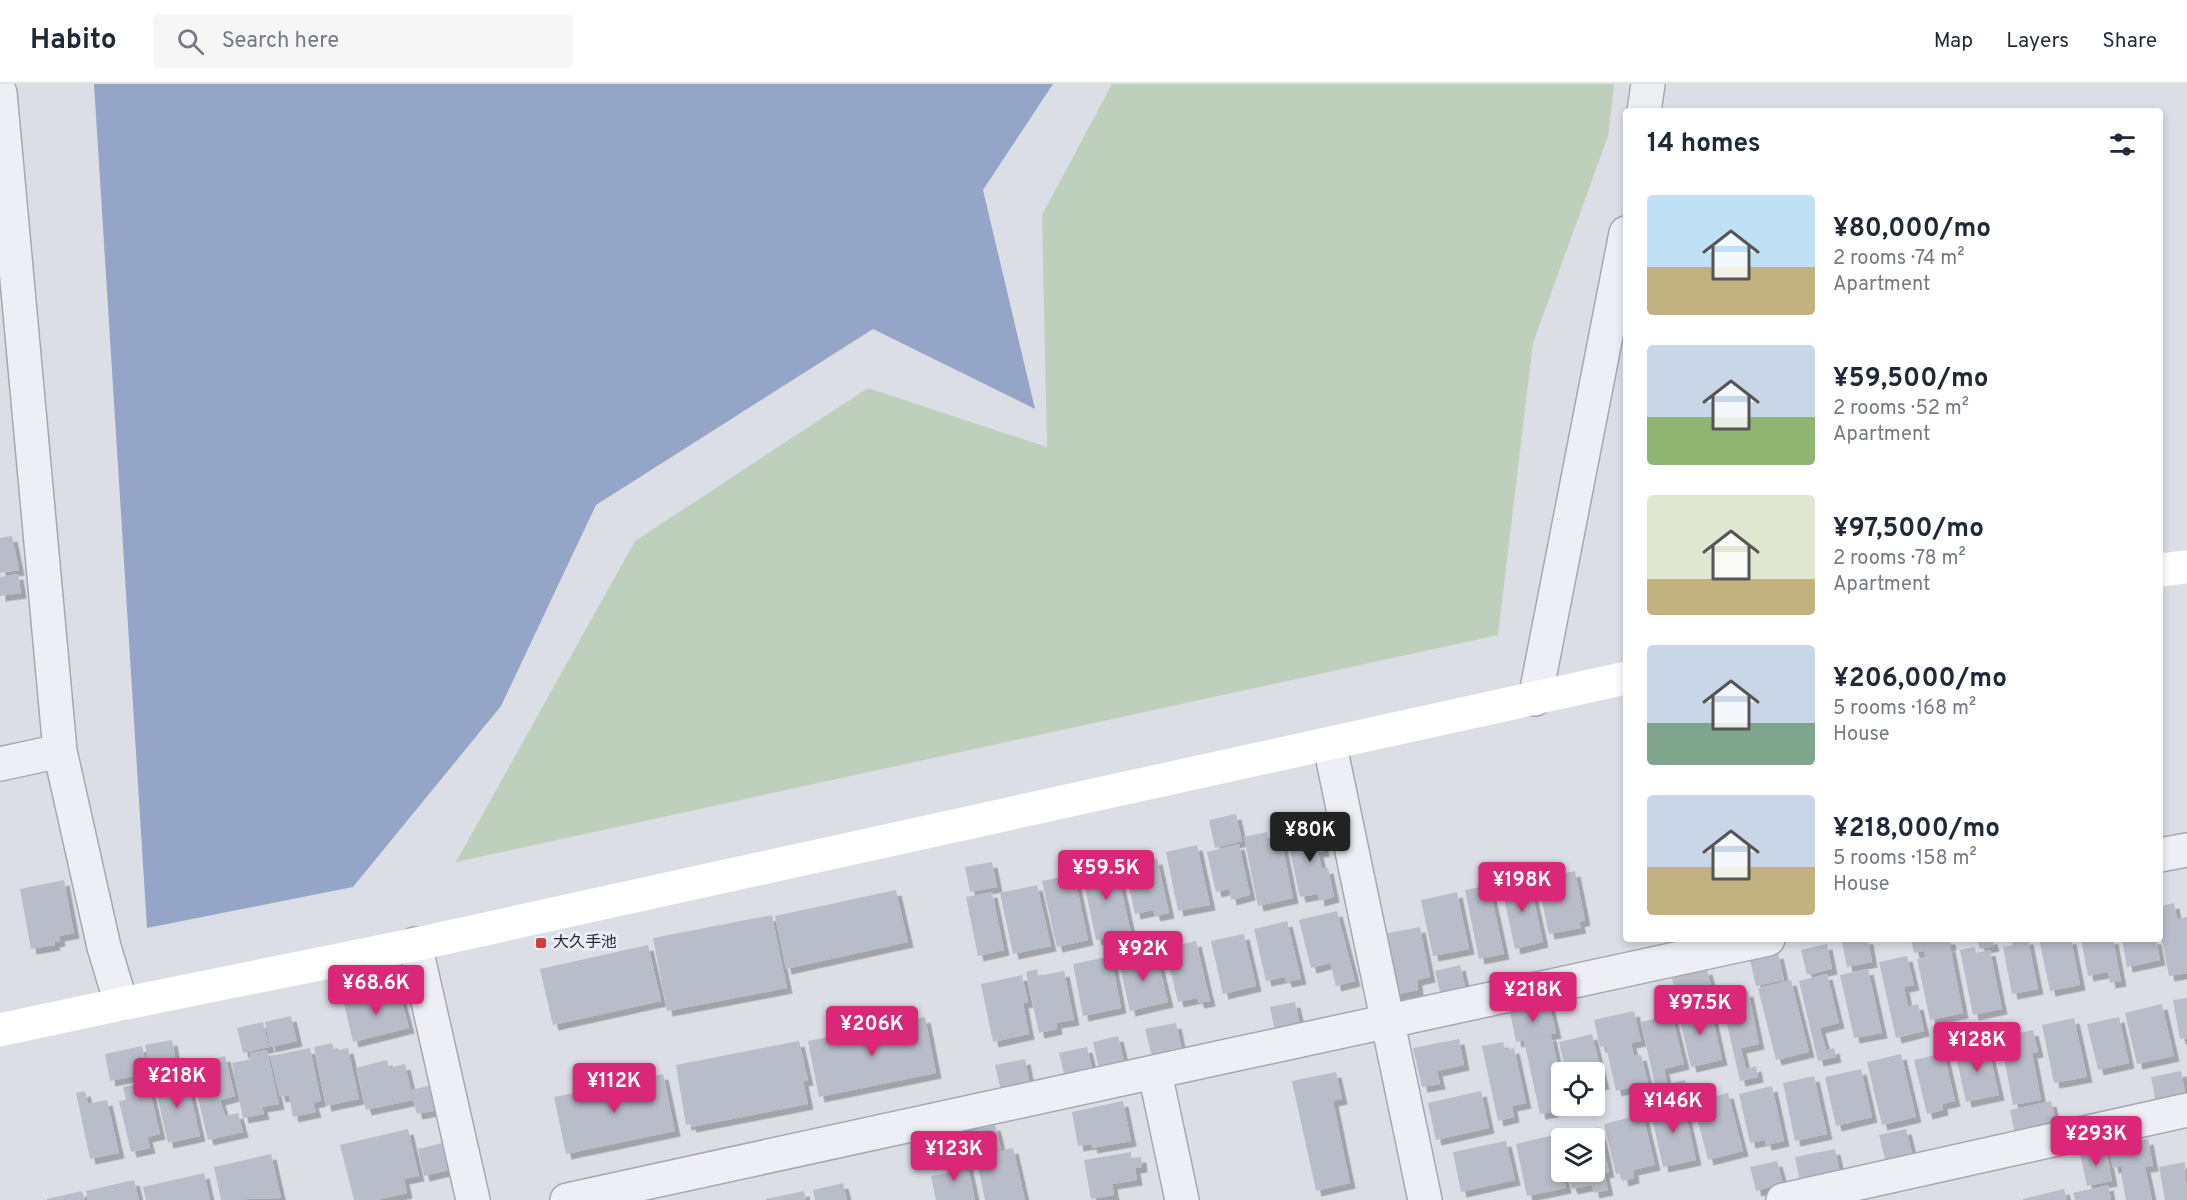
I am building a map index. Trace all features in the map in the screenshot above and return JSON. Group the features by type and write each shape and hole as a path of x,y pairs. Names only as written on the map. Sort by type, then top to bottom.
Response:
{"street":[{"path":"1644,108 1648,84"},
{"path":"0,93 60,751 104,947 121,1003"},
{"path":"1534,699 1623,248"},
{"path":"2163,570 2187,567"},
{"path":"0,1030 121,1003 415,944 1330,746 1623,679"},
{"path":"1330,746 1425,1200"},
{"path":"0,764 60,751"},
{"path":"2163,854 2187,850"},
{"path":"567,1200 1754,942"},
{"path":"415,944 473,1200"},
{"path":"1155,1073 1182,1200"},
{"path":"1783,1200 2187,1110"}],"green space":[{"path":"1112,84 1614,84 1608,136 1533,343 1498,635 456,862 635,541 868,388 1047,447 1042,215"}],"water":[{"path":"94,84 1053,84 983,190 1035,409 873,329 596,505 501,706 353,887 147,928"}],"building":[{"path":"12,536 19,570 0,573 0,538"},
{"path":"18,574 21,593 0,596 0,577"},
{"path":"1236,814 1242,841 1215,848 1209,820"},
{"path":"1319,826 1324,851 1318,852 1322,869 1328,868 1334,897 1319,901 1318,894 1300,897 1286,833"},
{"path":"1267,832 1268,840 1281,838 1293,898 1258,906 1244,837"},
{"path":"1239,844 1250,895 1231,900 1229,889 1216,892 1207,852"},
{"path":"1197,845 1210,905 1178,911 1166,852"},
{"path":"1137,856 1139,863 1157,859 1169,913 1155,916 1153,910 1135,914 1123,858"},
{"path":"1115,861 1131,933 1096,940 1081,868"},
{"path":"992,862 997,887 970,892 965,867"},
{"path":"1575,871 1585,920 1579,922 1581,928 1549,934 1537,879"},
{"path":"1074,874 1088,940 1057,947 1042,881"},
{"path":"1529,878 1543,942 1515,949 1501,884"},
{"path":"64,880 74,933 59,936 60,941 54,942 55,945 31,949 20,889"},
{"path":"1037,885 1051,946 1013,954 1000,893"},
{"path":"1489,885 1504,954 1479,959 1465,890"},
{"path":"896,890 908,942 786,969 775,916"},
{"path":"992,892 1004,950 978,956 966,897"},
{"path":"1457,892 1469,949 1433,956 1421,900"},
{"path":"2174,903 2177,919 2187,917 2187,973 2169,976 2162,942 2163,905"},
{"path":"1337,911 1355,981 1336,986 1330,963 1311,968 1299,920"},
{"path":"772,915 787,988 667,1011 653,938"},
{"path":"1287,921 1301,979 1286,982 1285,977 1266,981 1254,929"},
{"path":"1420,927 1430,977 1417,980 1418,990 1395,995 1383,934"},
{"path":"1244,934 1256,986 1223,994 1211,941"},
{"path":"1196,941 1210,1001 1199,1003 1197,998 1178,1002 1165,948"},
{"path":"1842,942 1869,942 1872,962 1847,967"},
{"path":"1912,942 1950,942 1951,945 1914,953"},
{"path":"1978,942 1993,942 1994,946 1980,949"},
{"path":"2012,942 2029,942 2038,989 2012,994 2003,947 2013,945"},
{"path":"2040,942 2072,942 2080,985 2050,991"},
{"path":"2082,942 2114,942 2121,981 2110,983 2108,972 2088,976"},
{"path":"2123,942 2157,942 2160,960 2127,967"},
{"path":"1827,944 1832,969 1807,975 1801,950"},
{"path":"648,945 661,1001 553,1025 540,969"},
{"path":"1950,946 1963,1013 1930,1020 1917,959 1926,958 1924,951"},
{"path":"1975,947 1976,953 1990,950 2002,1009 1973,1015 1960,950"},
{"path":"1156,953 1168,1002 1130,1011 1119,962"},
{"path":"1778,953 1784,980 1756,986 1750,960"},
{"path":"1111,956 1121,1008 1083,1016 1073,964"},
{"path":"1907,956 1914,985 1904,987 1908,1007 1918,1004 1924,1031 1896,1038 1879,962"},
{"path":"1460,965 1466,990 1441,996 1435,971"},
{"path":"1037,969 1038,976 1064,971 1074,1020 1056,1023 1057,1029 1039,1033 1026,972"},
{"path":"1707,969 1713,994 1677,1002 1672,977"},
{"path":"1868,969 1882,1033 1854,1038 1840,975"},
{"path":"1827,974 1839,1023 1820,1028 1826,1050 1834,1048 1836,1057 1818,1061 1799,981"},
{"path":"1022,975 1028,1002 1023,1003 1029,1034 993,1042 981,984"},
{"path":"1791,980 1809,1052 1776,1060 1758,988"},
{"path":"399,991 409,1028 353,1042 344,1004"},
{"path":"1748,991 1759,1044 1741,1048 1746,1069 1756,1066 1758,1077 1740,1081 1721,997"},
{"path":"2187,998 2187,1038 2180,1039 2173,1000"},
{"path":"1295,1002 1300,1026 1275,1031 1270,1007"},
{"path":"1549,1003 1556,1033 1516,1042 1510,1012"},
{"path":"2162,1004 2174,1056 2137,1064 2125,1013"},
{"path":"1710,1006 1722,1060 1691,1067 1678,1012"},
{"path":"1634,1011 1641,1041 1631,1043 1634,1056 1641,1055 1648,1083 1616,1091 1606,1046 1600,1047 1594,1020"},
{"path":"1672,1015 1684,1064 1664,1069 1667,1084 1685,1080 1687,1092 1658,1099 1641,1022"},
{"path":"291,1016 297,1041 270,1047 265,1022"},
{"path":"925,1017 936,1073 819,1097 808,1041"},
{"path":"2119,1017 2129,1063 2098,1070 2087,1024"},
{"path":"2074,1018 2087,1077 2054,1083 2042,1025"},
{"path":"263,1022 269,1047 243,1053 237,1028"},
{"path":"1176,1023 1182,1051 1152,1057 1145,1029"},
{"path":"2033,1030 2038,1052 2032,1053 2041,1100 2013,1105 2000,1037"},
{"path":"1592,1034 1599,1062 1564,1062 1559,1042"},
{"path":"1551,1035 1557,1062 1551,1062 1551,1112 1540,1114 1524,1041"},
{"path":"1118,1036 1125,1065 1099,1070 1093,1042"},
{"path":"1459,1039 1464,1065 1437,1071 1440,1084 1422,1087 1413,1048"},
{"path":"172,1040 177,1069 151,1074 145,1045"},
{"path":"799,1041 808,1080 803,1081 808,1104 691,1127 690,1124 686,1125 676,1065"},
{"path":"1503,1042 1505,1050 1514,1048 1526,1103 1512,1106 1514,1117 1498,1121 1482,1046"},
{"path":"332,1043 334,1051 348,1048 359,1099 326,1106 314,1047"},
{"path":"1987,1043 1999,1095 1966,1102 1955,1051"},
{"path":"142,1046 148,1073 110,1081 105,1054"},
{"path":"1087,1047 1093,1072 1065,1078 1059,1053"},
{"path":"310,1048 321,1101 313,1103 316,1112 293,1117 289,1095 280,1097 270,1056"},
{"path":"267,1050 279,1104 262,1107 264,1114 243,1118 232,1063 251,1059 250,1053"},
{"path":"1944,1053 1955,1101 1942,1104 1943,1110 1927,1114 1914,1060"},
{"path":"1901,1054 1916,1117 1882,1125 1867,1062"},
{"path":"225,1056 235,1096 220,1100 225,1116 238,1113 243,1132 208,1140 190,1064"},
{"path":"1025,1059 1030,1085 1001,1091 995,1065"},
{"path":"387,1060 389,1068 405,1064 411,1090 432,1085 438,1110 417,1114 413,1100 366,1110 356,1068"},
{"path":"1861,1069 1872,1117 1836,1126 1825,1077"},
{"path":"2181,1071 2186,1097 2156,1103 2151,1077"},
{"path":"1336,1072 1342,1099 1333,1101 1350,1183 1316,1191 1292,1081"},
{"path":"663,1074 675,1131 566,1154 554,1097"},
{"path":"186,1075 200,1136 168,1143 154,1082"},
{"path":"1814,1076 1827,1134 1795,1141 1783,1083"},
{"path":"148,1082 160,1134 147,1137 150,1148 131,1152 119,1101 126,1100 123,1087"},
{"path":"1772,1086 1784,1141 1766,1145 1765,1140 1750,1143 1739,1094"},
{"path":"85,1091 88,1104 107,1100 119,1153 90,1159 76,1093"},
{"path":"1481,1091 1489,1128 1436,1140 1428,1103"},
{"path":"1728,1093 1743,1151 1708,1160 1693,1102"},
{"path":"1123,1101 1131,1141 1092,1148 1091,1144 1078,1146 1072,1112"},
{"path":"1683,1101 1696,1160 1663,1167 1650,1109"},
{"path":"2051,1101 2057,1127 2015,1135 2010,1110"},
{"path":"1643,1114 1655,1165 1633,1170 1634,1178 1623,1181 1621,1173 1616,1174 1604,1124"},
{"path":"995,1125 1001,1149 971,1156 966,1131"},
{"path":"408,1129 419,1176 404,1179 407,1193 377,1200 354,1200 340,1145"},
{"path":"1906,1129 1913,1157 1886,1163 1879,1135"},
{"path":"1551,1136 1551,1182 1565,1182 1566,1188 1527,1196 1516,1144"},
{"path":"2148,1139 2153,1166 2145,1167 2152,1200 2126,1200 2121,1173 2123,1173 2122,1166 2113,1168 2110,1153 2119,1151 2118,1145"},
{"path":"1506,1141 1515,1180 1461,1192 1453,1152"},
{"path":"442,1143 449,1170 424,1176 418,1149"},
{"path":"1013,1148 1025,1200 985,1200 976,1157"},
{"path":"1835,1149 1840,1173 1800,1182 1795,1157"},
{"path":"2106,1149 2112,1181 2087,1186 2080,1154"},
{"path":"1131,1152 1131,1158 1141,1157 1142,1167 1135,1168 1137,1180 1112,1184 1114,1195 1091,1199 1084,1160"},
{"path":"271,1154 281,1198 221,1200 214,1167"},
{"path":"1605,1154 1609,1172 1605,1173"},
{"path":"966,1157 975,1200 936,1200 931,1176 948,1173 945,1161"},
{"path":"1777,1161 1783,1184 1756,1191 1750,1167"},
{"path":"2185,1162 2187,1200 2165,1200 2159,1167"},
{"path":"204,1173 210,1200 146,1200 143,1187"},
{"path":"1605,1177 1608,1190 1594,1193 1592,1185 1572,1189 1570,1182 1605,1182"},
{"path":"134,1180 139,1200 88,1200 86,1191"},
{"path":"843,1183 847,1200 815,1200 813,1190"},
{"path":"2108,1185 2111,1200 2075,1200 2073,1193"},
{"path":"2064,1189 2067,1200 2023,1200 2023,1199"},
{"path":"82,1191 85,1200 47,1200 47,1199"},
{"path":"804,1191 806,1200 766,1200 766,1199"}],"place":[{"name":"大久手池","path":"541,943"}]}
